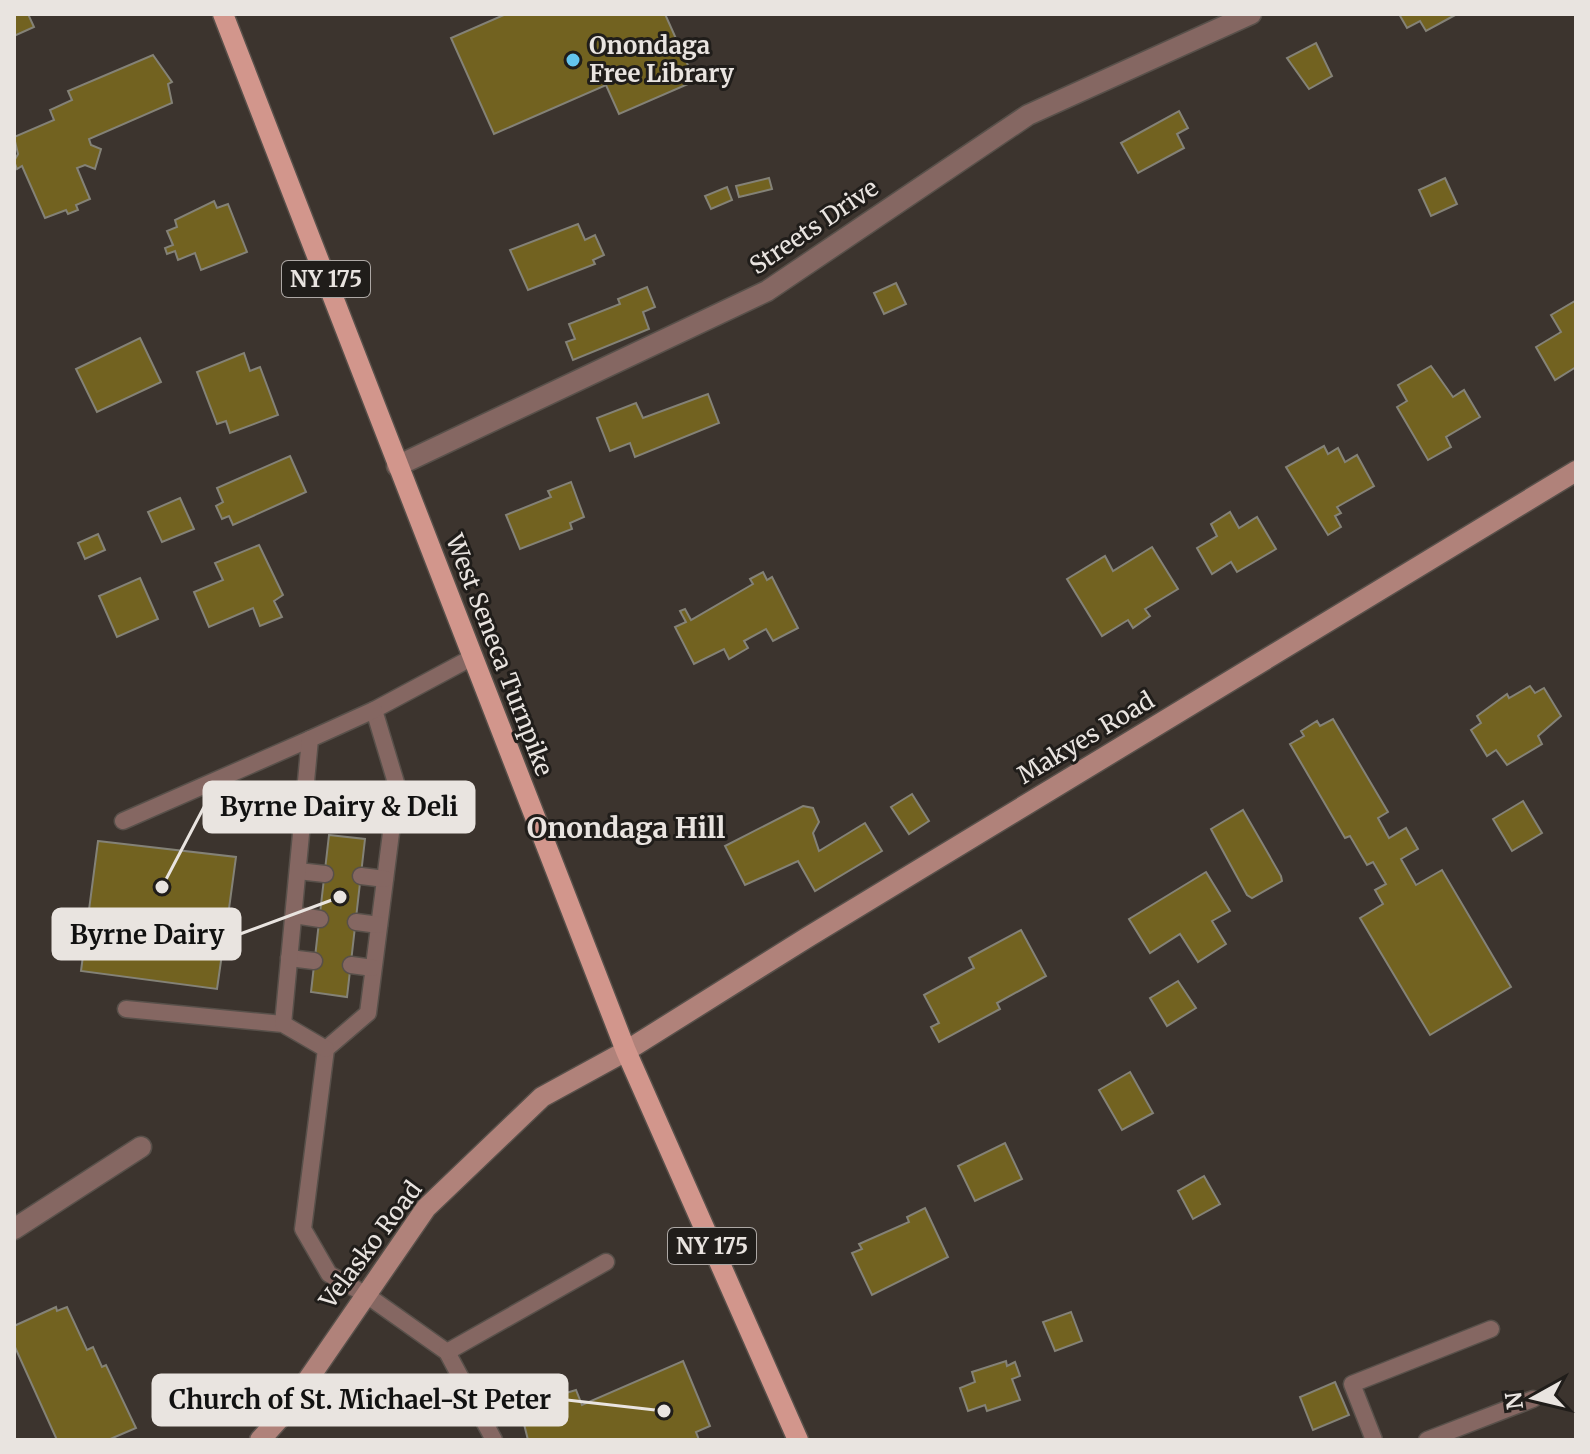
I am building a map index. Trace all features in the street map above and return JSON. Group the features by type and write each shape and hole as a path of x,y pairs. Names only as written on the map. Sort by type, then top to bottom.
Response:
{"main road":[{"name":"West Seneca Turnpike","path":"223,14 626,1051 798,1440"}],"street":[{"name":"Streets Drive","path":"397,466 767,291 1028,115 1251,14"},
{"name":"Makyes Road","path":"626,1051 808,937 1576,471"},
{"name":"Velasko Road","path":"260,1440 287,1410 426,1208 542,1097 626,1051"},
{"path":"14,1229 141,1147"}],"lane":[{"path":"123,821 374,710 471,658"},
{"path":"374,710 397,786 368,1013 326,1049 303,1229 329,1274 365,1294 447,1352 494,1440"},
{"path":"283,1024 310,739"},
{"path":"298,871 325,874"},
{"path":"361,876 385,879"},
{"path":"294,915 320,919"},
{"path":"356,922 379,925"},
{"path":"289,958 314,961"},
{"path":"351,965 373,968"},
{"path":"126,1009 283,1024 326,1049"},
{"path":"447,1352 606,1262"},
{"path":"1374,1440 1352,1384 1491,1329"},
{"path":"1427,1440 1533,1399"}],"building":[{"path":"14,14 28,14 34,27 14,36"},
{"name":"Onondaga Free Library","path":"506,14 665,14 695,81 619,114 606,85 494,134 451,38"},
{"path":"1399,14 1457,14 1426,31 1420,21 1407,28"},
{"path":"1316,43 1332,76 1309,89 1287,58"},
{"path":"153,55 172,82 168,84 172,103 89,139 91,145 101,149 95,169 85,165 77,168 90,199 76,205 78,210 68,214 66,210 45,218 22,166 17,169 14,137 54,120 50,110 72,100 68,91"},
{"path":"1179,111 1188,128 1177,134 1184,148 1138,173 1121,143"},
{"path":"769,178 772,189 739,197 736,186"},
{"path":"1445,178 1457,204 1431,216 1419,190"},
{"path":"727,187 732,200 711,209 705,196"},
{"path":"214,201 217,208 228,204 247,252 201,270 195,253 178,260 175,251 167,254 165,248 173,245 167,231 177,227 175,220"},
{"path":"578,224 585,240 595,235 604,255 593,260 595,264 528,290 510,250"},
{"path":"896,283 906,304 884,314 874,293"},
{"path":"647,287 655,307 643,312 649,329 573,360 566,342 575,339 569,324 620,304 618,299"},
{"path":"1575,301 1576,367 1555,380 1536,347 1561,332 1551,315"},
{"path":"140,338 161,382 97,412 76,369"},
{"path":"244,353 250,371 260,367 278,415 230,433 226,421 217,424 197,372"},
{"path":"1431,366 1453,397 1464,390 1480,417 1446,437 1451,447 1428,460 1397,407 1407,401 1398,385"},
{"path":"708,394 719,423 635,457 630,443 610,451 597,418 636,403 643,418"},
{"path":"1324,446 1328,454 1338,448 1345,462 1357,455 1374,486 1337,507 1341,513 1335,516 1341,527 1328,535 1286,467"},
{"path":"290,456 306,492 233,525 229,516 222,519 216,506 223,502 217,488"},
{"path":"571,482 584,517 570,523 572,529 520,549 506,515 551,497 548,491"},
{"path":"180,498 194,529 162,542 148,512"},
{"path":"1230,512 1239,528 1257,517 1276,549 1237,572 1231,562 1212,574 1197,548 1217,536 1211,524"},
{"path":"98,534 105,550 85,559 78,543"},
{"path":"259,545 283,595 274,601 282,617 260,626 253,608 209,627 194,592 223,580 215,563"},
{"path":"1152,547 1178,589 1145,609 1150,616 1133,628 1128,620 1102,636 1067,579 1105,556 1113,571"},
{"path":"763,572 767,580 772,577 798,628 773,641 766,629 744,641 748,648 729,659 724,649 694,664 675,627 686,622 680,611 685,609 691,620 753,584 750,579"},
{"path":"140,578 158,619 117,637 99,596"},
{"path":"1530,686 1535,693 1544,688 1561,716 1538,736 1542,744 1507,765 1496,750 1487,756 1471,730 1481,723 1477,716 1507,694 1509,698"},
{"path":"1333,719 1388,812 1378,818 1389,838 1406,828 1418,849 1401,859 1416,885 1442,870 1511,987 1430,1035 1360,918 1383,904 1375,890 1386,884 1373,862 1367,865 1350,836 1345,838 1290,744 1304,736 1301,731 1317,721 1320,726"},
{"path":"912,794 929,821 909,834 891,807"},
{"path":"1523,801 1542,833 1512,851 1493,819"},
{"path":"803,806 813,808 819,822 813,833 819,851 865,823 882,851 815,891 798,861 745,885 725,846"},
{"path":"1243,810 1282,881 1252,898 1247,895 1211,829"},
{"path":"329,835 365,839 347,997 311,992"},
{"path":"98,841 236,857 228,916 234,917 230,948 223,947 217,989 81,971"},
{"path":"1206,872 1230,911 1212,921 1226,944 1198,962 1180,934 1150,953 1129,919"},
{"path":"1021,930 1046,976 997,1003 1000,1009 939,1042 931,1027 939,1023 924,995 974,968 969,958"},
{"path":"1178,981 1196,1008 1167,1026 1150,998"},
{"path":"1130,1072 1153,1113 1122,1130 1099,1090"},
{"path":"1005,1143 1022,1179 975,1201 958,1166"},
{"path":"1204,1176 1220,1204 1193,1219 1178,1191"},
{"path":"925,1208 948,1257 872,1295 852,1253 862,1249 859,1244 909,1222 907,1217"},
{"path":"56,1307 57,1311 67,1307 87,1350 93,1347 102,1367 106,1365 136,1428 108,1440 57,1440 14,1345 14,1326"},
{"path":"1071,1312 1082,1341 1055,1351 1043,1322"},
{"path":"683,1361 710,1426 696,1432 699,1440 528,1440 521,1412 541,1404 539,1401 576,1390 582,1405"},
{"path":"1006,1361 1007,1366 1015,1362 1020,1376 1012,1379 1020,1400 987,1411 985,1405 968,1411 960,1388 975,1382 972,1372"},
{"path":"1335,1382 1349,1415 1313,1430 1300,1397"}],"place":[{"name":"Onondaga Free Library","path":"573,60"},
{"name":"Byrne Dairy & Deli","path":"162,887"},
{"name":"Byrne Dairy","path":"340,897"},
{"name":"Church of St. Michael-St Peter","path":"664,1411"}],"district":[{"name":"Onondaga Hill","path":"626,828"}]}
